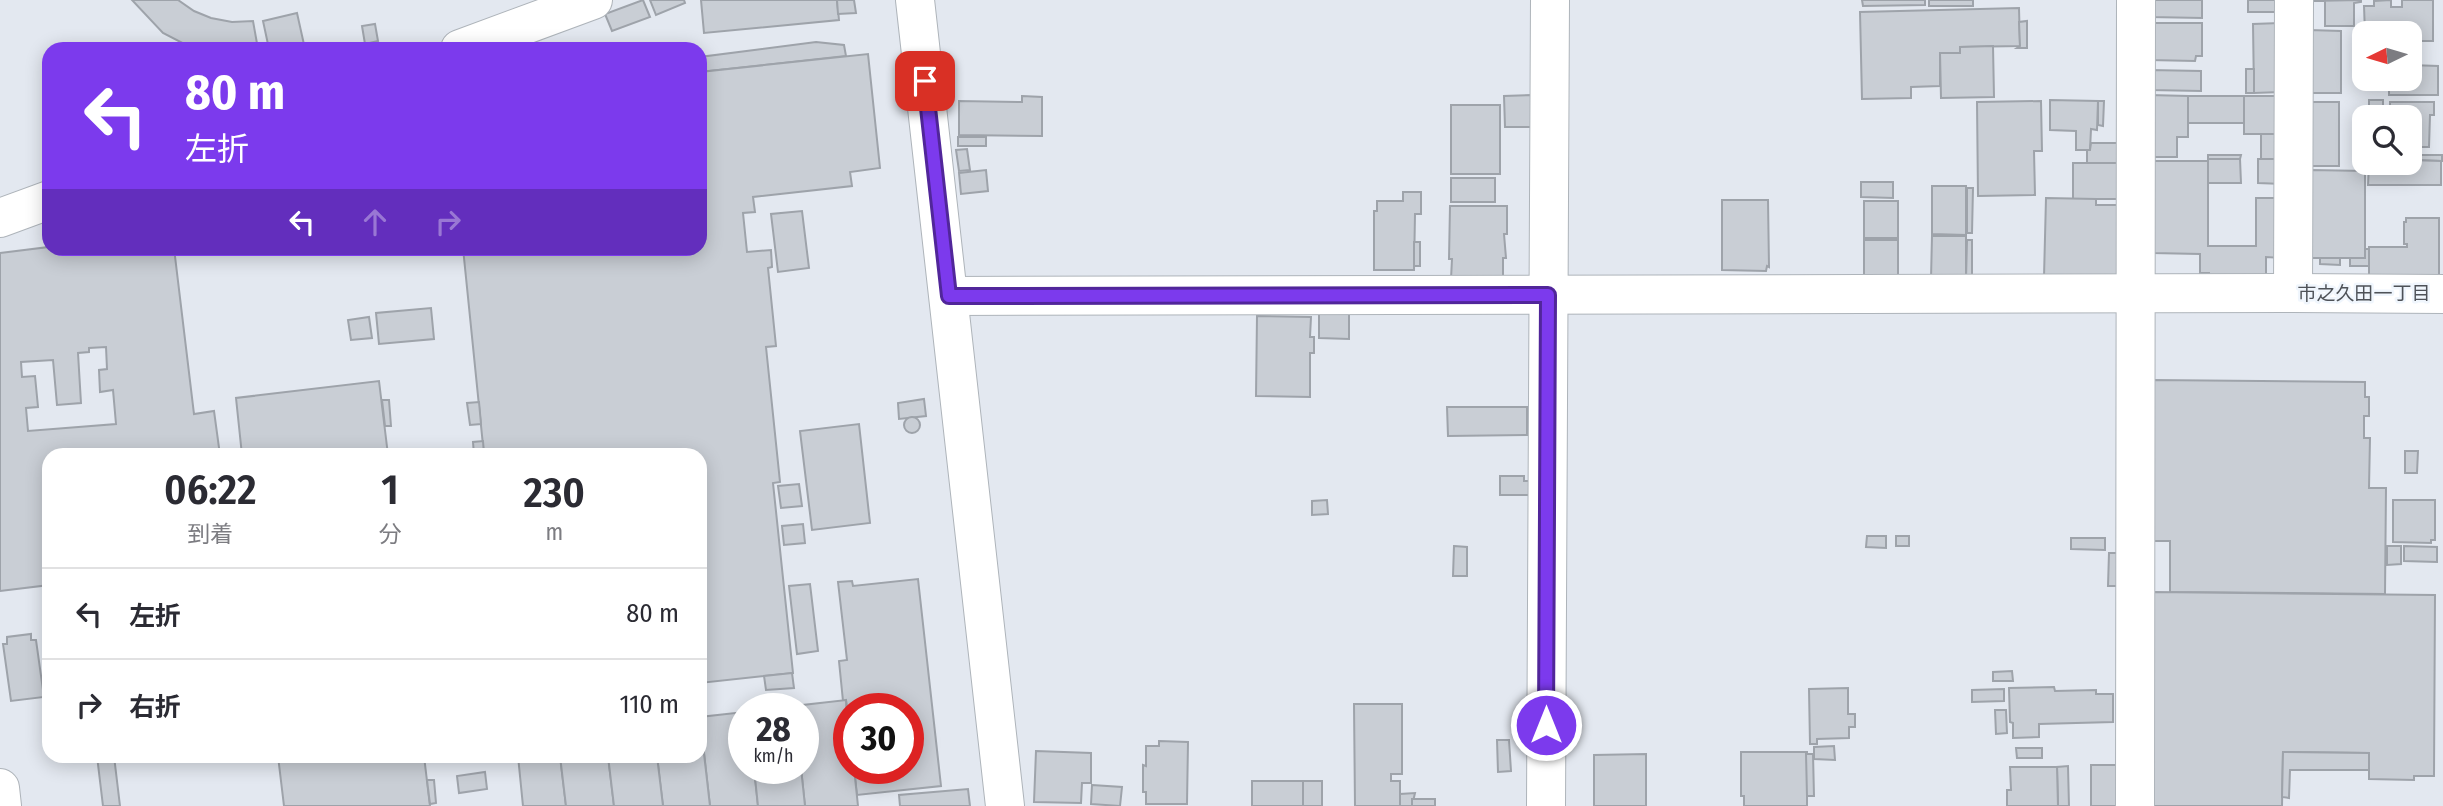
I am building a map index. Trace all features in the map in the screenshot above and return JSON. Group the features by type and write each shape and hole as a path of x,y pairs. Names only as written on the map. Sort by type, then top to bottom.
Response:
{"street":[{"path":"479,42 593,0"},
{"path":"915,0 1005,806"},
{"path":"1546,806 1550,0"},
{"path":"2135,806 2136,0"},
{"path":"2293,293 2294,0"},
{"path":"0,218 42,203"},
{"path":"949,296 2443,294"},
{"path":"0,788 2,806"}],"building":[{"path":"132,0 178,0 211,18 232,22 253,21 257,42 180,42 163,33"},
{"path":"643,0 650,17 612,31 605,14"},
{"path":"650,0 684,0 685,3 656,15"},
{"path":"701,0 837,0 839,20 704,33"},
{"path":"837,0 854,0 856,13 838,14"},
{"path":"1862,0 1925,0 1925,5 1863,6"},
{"path":"1929,0 1973,0 1973,6 1929,6"},
{"path":"2150,0 2202,0 2202,18 2150,17"},
{"path":"2248,0 2279,0 2279,12 2248,12"},
{"path":"2361,0 2361,2 2354,3 2352,26 2325,26 2325,1 2309,1"},
{"path":"2391,0 2391,7 2402,7 2402,0 2433,0 2433,41 2422,41 2422,21 2365,21 2364,6 2374,6 2374,1"},
{"path":"2019,8 2020,46 1960,47 1960,53 1940,53 1940,86 1911,87 1911,98 1862,99 1860,12"},
{"path":"297,13 303,42 268,42 263,21"},
{"path":"2027,21 2027,48 2017,48 2020,46 2019,22"},
{"path":"2150,23 2202,23 2202,56 2196,56 2195,61 2150,60"},
{"path":"2280,23 2281,92 2254,93 2253,24"},
{"path":"375,24 378,41 365,42 362,26"},
{"path":"2309,30 2341,31 2341,93 2308,93"},
{"path":"816,42 844,45 846,56 707,71 707,56"},
{"path":"1993,46 1994,97 1941,98 1940,53 1960,53 1960,47"},
{"path":"868,54 880,168 850,172 852,186 753,197 755,212 743,213 747,252 771,250 772,267 768,268 776,346 766,347 780,482 773,483 793,673 707,682 707,448 483,448 464,256 707,256 707,71"},
{"path":"2422,65 2438,66 2438,95 2389,95 2389,91 2422,91"},
{"path":"2246,69 2254,69 2254,93 2246,93"},
{"path":"2150,70 2201,71 2201,91 2150,90"},
{"path":"1531,95 1531,127 1505,127 1504,96"},
{"path":"2149,95 2188,96 2188,137 2177,137 2177,157 2154,157"},
{"path":"1022,96 1042,97 1042,136 959,135 959,101 1022,102"},
{"path":"2188,96 2244,96 2244,123 2188,123"},
{"path":"2244,96 2284,96 2283,134 2244,134"},
{"path":"2050,100 2098,101 2097,130 2091,129 2090,150 2076,150 2076,131 2050,130"},
{"path":"2369,100 2383,100 2383,105 2369,105"},
{"path":"2041,101 2042,151 2034,151 2035,195 1978,196 1977,102"},
{"path":"2098,101 2104,101 2103,126 2098,125"},
{"path":"2308,102 2339,102 2339,166 2307,166"},
{"path":"2390,102 2434,102 2434,115 2430,115 2429,147 2422,147 2422,105 2390,105"},
{"path":"1451,105 1500,105 1500,174 1451,174"},
{"path":"2261,134 2283,134 2283,159 2261,159"},
{"path":"958,137 986,137 986,146 958,146"},
{"path":"2091,143 2124,143 2118,163 2087,163 2087,150 2090,150"},
{"path":"967,149 970,170 959,171 956,150"},
{"path":"2208,155 2241,155 2240,159 2208,159"},
{"path":"2422,155 2442,155 2442,161 2422,160"},
{"path":"2208,159 2240,159 2241,183 2208,183"},
{"path":"2258,159 2283,159 2283,184 2258,183"},
{"path":"2422,160 2441,161 2441,185 2368,185 2368,175 2422,175"},
{"path":"2153,161 2208,161 2208,246 2256,246 2256,198 2282,198 2282,258 2266,257 2266,280 2209,279 2209,273 2200,273 2200,254 2153,253"},
{"path":"2073,163 2118,163 2118,199 2073,199"},
{"path":"986,170 988,191 961,194 959,173"},
{"path":"2311,170 2352,171 2352,175 2365,175 2365,258 2310,258"},
{"path":"1451,178 1495,178 1495,202 1451,202"},
{"path":"1861,182 1893,182 1893,198 1861,197"},
{"path":"1932,186 1966,186 1966,235 1932,234"},
{"path":"1967,188 1973,188 1972,233 1967,233"},
{"path":"1403,192 1421,192 1421,214 1415,214 1414,270 1374,270 1374,211 1377,211 1377,201 1403,201"},
{"path":"2046,198 2096,199 2096,205 2119,205 2117,278 2044,277"},
{"path":"1722,200 1768,200 1769,267 1767,266 1766,271 1722,270"},
{"path":"1864,201 1898,201 1898,238 1864,238"},
{"path":"1450,206 1507,206 1503,279 1451,279"},
{"path":"802,211 809,268 778,272 771,214"},
{"path":"2406,218 2439,218 2439,278 2369,278 2369,247 2407,247 2407,244 2404,244"},
{"path":"1932,236 1966,236 1966,279 1931,279"},
{"path":"1864,240 1898,240 1898,281 1864,280"},
{"path":"1967,240 1972,240 1972,279 1966,279"},
{"path":"1414,242 1420,242 1420,266 1414,266"},
{"path":"42,248 42,256 175,256 194,414 214,411 219,448 42,448 42,586 0,591 0,253","holes":["106,347 107,369 99,370 100,392 113,390 116,424 28,431 26,408 38,407 35,376 22,377 21,362 53,360 57,405 81,403 78,353 89,352 89,348"]},
{"path":"2365,249 2369,249 2369,266 2350,266 2350,258 2365,258"},
{"path":"2320,258 2340,258 2340,265 2320,264"},
{"path":"431,308 434,339 379,344 376,313"},
{"path":"1319,308 1349,309 1349,339 1319,338"},
{"path":"1257,316 1311,317 1310,337 1314,337 1314,353 1310,353 1310,397 1256,396"},
{"path":"369,317 372,338 351,340 348,320"},
{"path":"2152,380 2365,382 2365,397 2369,397 2369,416 2364,416 2364,438 2370,438 2369,488 2386,488 2385,594 2170,592 2170,541 2151,541"},
{"path":"379,381 387,448 241,448 236,398"},
{"path":"924,399 926,416 899,419 898,403"},
{"path":"382,400 389,400 391,426 385,426"},
{"path":"479,402 481,424 470,425 467,403"},
{"path":"1447,407 1527,407 1527,435 1448,436"},
{"path":"912,417 918,419 918,431 912,433 906,431 904,425 906,419"},
{"path":"859,424 870,523 812,530 800,431"},
{"path":"483,441 484,448 473,448 473,442"},
{"path":"2405,451 2418,451 2417,473 2405,473"},
{"path":"1500,476 1524,476 1524,481 1529,481 1529,495 1500,495"},
{"path":"799,484 802,506 781,508 778,486"},
{"path":"1327,500 1328,514 1312,515 1312,501"},
{"path":"2393,500 2435,500 2435,540 2431,540 2431,543 2393,542"},
{"path":"803,524 805,543 784,545 782,526"},
{"path":"1867,536 1886,536 1886,548 1866,547"},
{"path":"1896,536 1909,536 1909,546 1896,546"},
{"path":"2071,538 2105,538 2105,550 2071,549"},
{"path":"1454,546 1467,547 1467,576 1453,576"},
{"path":"2387,546 2401,546 2401,564 2387,565"},
{"path":"2404,546 2437,547 2437,562 2404,561"},
{"path":"2109,553 2120,553 2120,586 2108,586"},
{"path":"918,579 941,786 857,795 856,784 924,784 924,693 842,693 839,661 847,660 838,582 852,581 853,586"},
{"path":"810,584 818,651 797,654 789,586"},
{"path":"2154,592 2435,595 2434,776 2414,776 2414,780 2369,779 2369,753 2283,752 2282,806 2153,806"},
{"path":"31,634 31,640 36,640 42,697 11,701 3,644 7,644 7,637"},
{"path":"2012,671 2013,681 1993,681 1993,672"},
{"path":"792,673 794,688 766,690 764,676"},
{"path":"2054,687 2055,691 2096,690 2096,694 2113,694 2113,722 2039,724 2039,737 2013,738 2009,688"},
{"path":"1848,688 1848,714 1855,714 1855,727 1849,727 1849,738 1817,739 1817,744 1810,744 1809,689"},
{"path":"2004,689 2004,701 1972,702 1972,690"},
{"path":"833,702 833,784 856,784 858,806 805,806 803,784 819,784 819,703"},
{"path":"1354,704 1402,704 1402,774 1391,774 1391,781 1400,781 1400,806 1355,806"},
{"path":"1995,710 2006,710 2007,733 1996,734"},
{"path":"728,714 728,784 756,784 758,806 710,806 707,716"},
{"path":"1497,740 1509,740 1511,771 1498,772"},
{"path":"1159,741 1188,742 1187,804 1146,804 1143,765 1146,766 1146,746 1159,746"},
{"path":"1834,746 1835,760 1814,759 1814,747"},
{"path":"2016,748 2042,748 2042,758 2017,758"},
{"path":"1036,751 1091,753 1091,783 1082,783 1081,803 1034,802"},
{"path":"1741,752 1807,752 1807,806 1744,806 1744,796 1741,796"},
{"path":"2283,752 2369,753 2369,770 2290,770 2289,798 2282,797"},
{"path":"1646,754 1646,806 1594,806 1594,755"},
{"path":"1806,754 1813,754 1814,796 1807,796"},
{"path":"98,763 115,763 120,806 103,806"},
{"path":"279,763 425,763 430,806 284,806"},
{"path":"519,763 561,763 566,806 523,806"},
{"path":"561,763 609,763 614,806 566,806"},
{"path":"609,763 658,763 663,806 614,806"},
{"path":"658,763 705,763 710,806 663,806"},
{"path":"2091,765 2121,765 2121,806 2091,806"},
{"path":"2068,766 2069,806 2058,806 2057,767"},
{"path":"2010,767 2057,767 2058,806 2007,806 2007,790 2011,790"},
{"path":"485,772 487,789 459,793 457,776"},
{"path":"427,780 434,780 436,803 430,804"},
{"path":"1252,781 1303,781 1303,806 1252,806"},
{"path":"1303,781 1322,781 1322,806 1303,806"},
{"path":"756,784 803,784 805,806 758,806"},
{"path":"1092,785 1122,787 1120,806 1091,804"},
{"path":"968,789 970,806 900,806 899,795"},
{"path":"1415,793 1412,806 1400,806 1400,794"},
{"path":"1412,799 1435,799 1435,806 1412,806"}],"district":[{"name":"市之久田一丁目","path":"2364,293"}],"route":[{"path":"925,81 949,296 1548,295 1546,725"}]}
